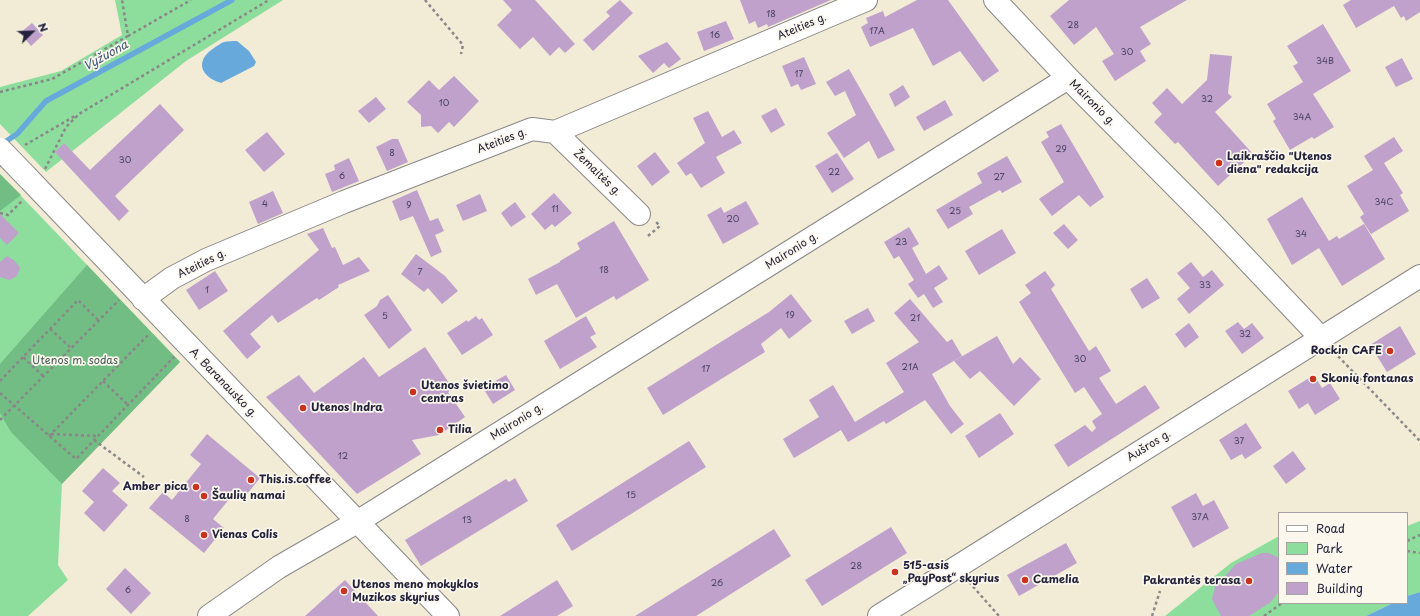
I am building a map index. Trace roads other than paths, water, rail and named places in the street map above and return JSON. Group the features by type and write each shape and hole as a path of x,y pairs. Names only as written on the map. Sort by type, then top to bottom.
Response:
{"street":[{"name":"Ateities g.","path":"143,299 172,278 206,260 344,202 532,129 555,132 866,0"},
{"path":"994,0 1068,78"},
{"name":"Maironio g.","path":"209,616 279,567 357,522 1068,78 1212,223 1321,338"},
{"name":"Žemaitės g.","path":"555,132 639,214"},
{"name":"A. Baranausko g.","path":"0,149 448,616"},
{"name":"Aušros g.","path":"879,616 1420,276"}],"water":[{"path":"237,41 249,51 256,62 254,66 221,83 209,77 202,68 204,58 208,53 223,42"},
{"path":"1420,592 1420,616 1366,616 1391,604 1408,604 1408,596"}],"waterway":[{"name":"Vyžuona","path":"2,144 17,134 46,101 232,0"}],"place":[{"name":"Laikraščio \"Utenos diena\" redakcija","path":"1219,163"},
{"name":"Rockin CAFE","path":"1390,351"},
{"name":"Skonių fontanas","path":"1313,379"},
{"name":"Utenos švietimo centras","path":"413,392"},
{"name":"Utenos Indra","path":"303,408"},
{"name":"Tilia","path":"440,430"},
{"name":"This.is.coffee","path":"251,480"},
{"name":"Amber pica","path":"196,487"},
{"name":"Šaulių namai","path":"204,496"},
{"name":"Vienas Colis","path":"204,535"},
{"name":"515-asis „PayPost“ skyrius","path":"895,572"},
{"name":"Camelia","path":"1025,580"},
{"name":"Pakrantės terasa","path":"1249,581"},
{"name":"Utenos meno mokyklos Muzikos skyrius","path":"344,591"}],"park label":[{"name":"Utenos m. sodas","path":"75,361"}]}
